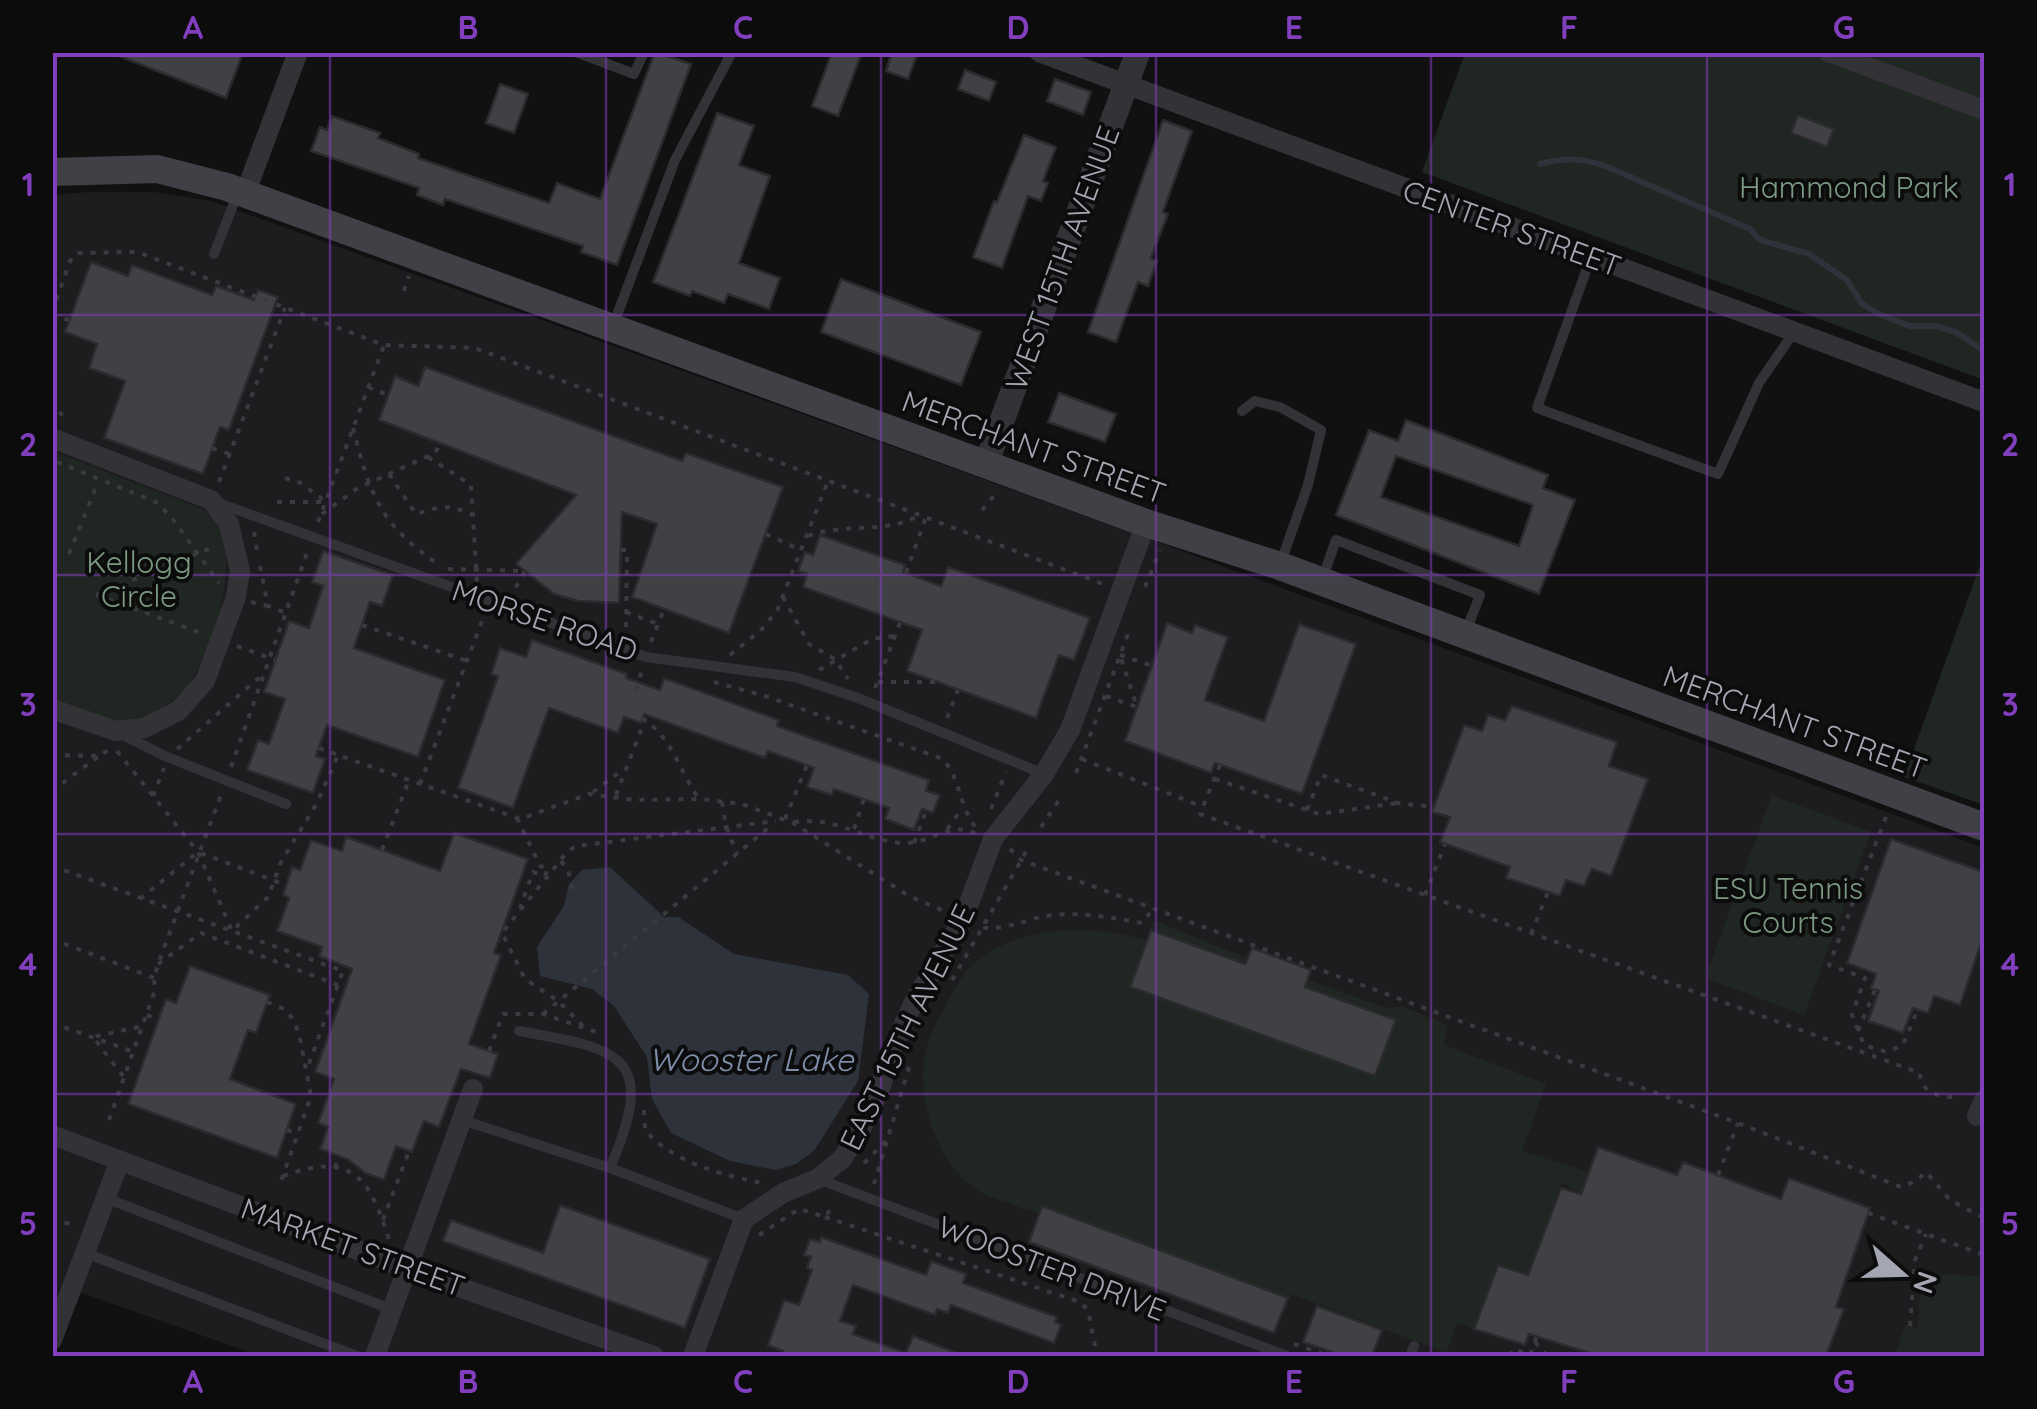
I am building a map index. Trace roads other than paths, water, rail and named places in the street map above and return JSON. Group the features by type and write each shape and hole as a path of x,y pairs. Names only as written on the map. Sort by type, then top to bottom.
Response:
{"main road":[{"name":"MERCHANT STREET","path":"52,172 157,169 241,193 613,327 993,476 1280,566 1984,827"}],"street":[{"path":"241,193 298,52"},
{"name":"CENTER STREET","path":"1039,52 1984,402"},
{"name":"WEST 15TH AVENUE","path":"993,476 1138,52"},
{"path":"1828,52 1984,110"},
{"name":"MORSE ROAD","path":"61,435 104,458 211,500"},
{"path":"52,709 116,731 144,728 178,711 205,680 236,598 240,571 230,524 211,500"},
{"name":"EAST 15TH AVENUE","path":"744,1218 782,1193 817,1179 842,1159 860,1131 913,1004 963,920 993,840 1044,774 1070,730 1146,523"},
{"path":"375,1356 474,1089"},
{"name":"MARKET STREET","path":"52,1135 408,1269 654,1356"},
{"path":"52,1340 120,1160"},
{"path":"693,1356 744,1218"}],"lane":[{"path":"576,52 634,74 644,52"},
{"path":"613,327 675,160 732,52"},
{"path":"214,254 241,193"},
{"path":"1591,257 1537,408 1718,474 1759,383 1794,332"},
{"path":"1242,411 1255,401 1280,408 1322,430 1280,566"},
{"name":"MORSE ROAD","path":"211,500 257,520 646,656 725,661 795,677 1022,762 1044,774"},
{"path":"1322,581 1336,540 1480,595 1465,634"},
{"path":"116,731 167,758 286,804"},
{"path":"518,1031 608,1051 629,1074 631,1112 610,1168"},
{"path":"462,1120 610,1168 744,1218"},
{"name":"WOOSTER DRIVE","path":"817,1179 1287,1356"},
{"path":"106,1198 392,1310"},
{"path":"85,1253 357,1356"}],"water":[{"name":"Wooster Lake","path":"610,867 664,917 678,917 734,954 848,975 869,994 858,1081 814,1151 796,1164 776,1170 730,1161 671,1133 652,1099 647,1057 614,1006 592,989 540,976 537,947 564,906 569,884 582,870"}],"waterway":[{"path":"1540,164 1575,160 1610,168 1750,229 1760,240 1809,254 1847,280 1861,303 1877,313 1909,326 1935,326 1956,332 1984,351"}],"park label":[{"name":"Hammond Park","path":"1849,187"},
{"name":"Kellogg Circle","path":"139,579"},
{"name":"ESU Tennis Courts","path":"1788,905"}]}
